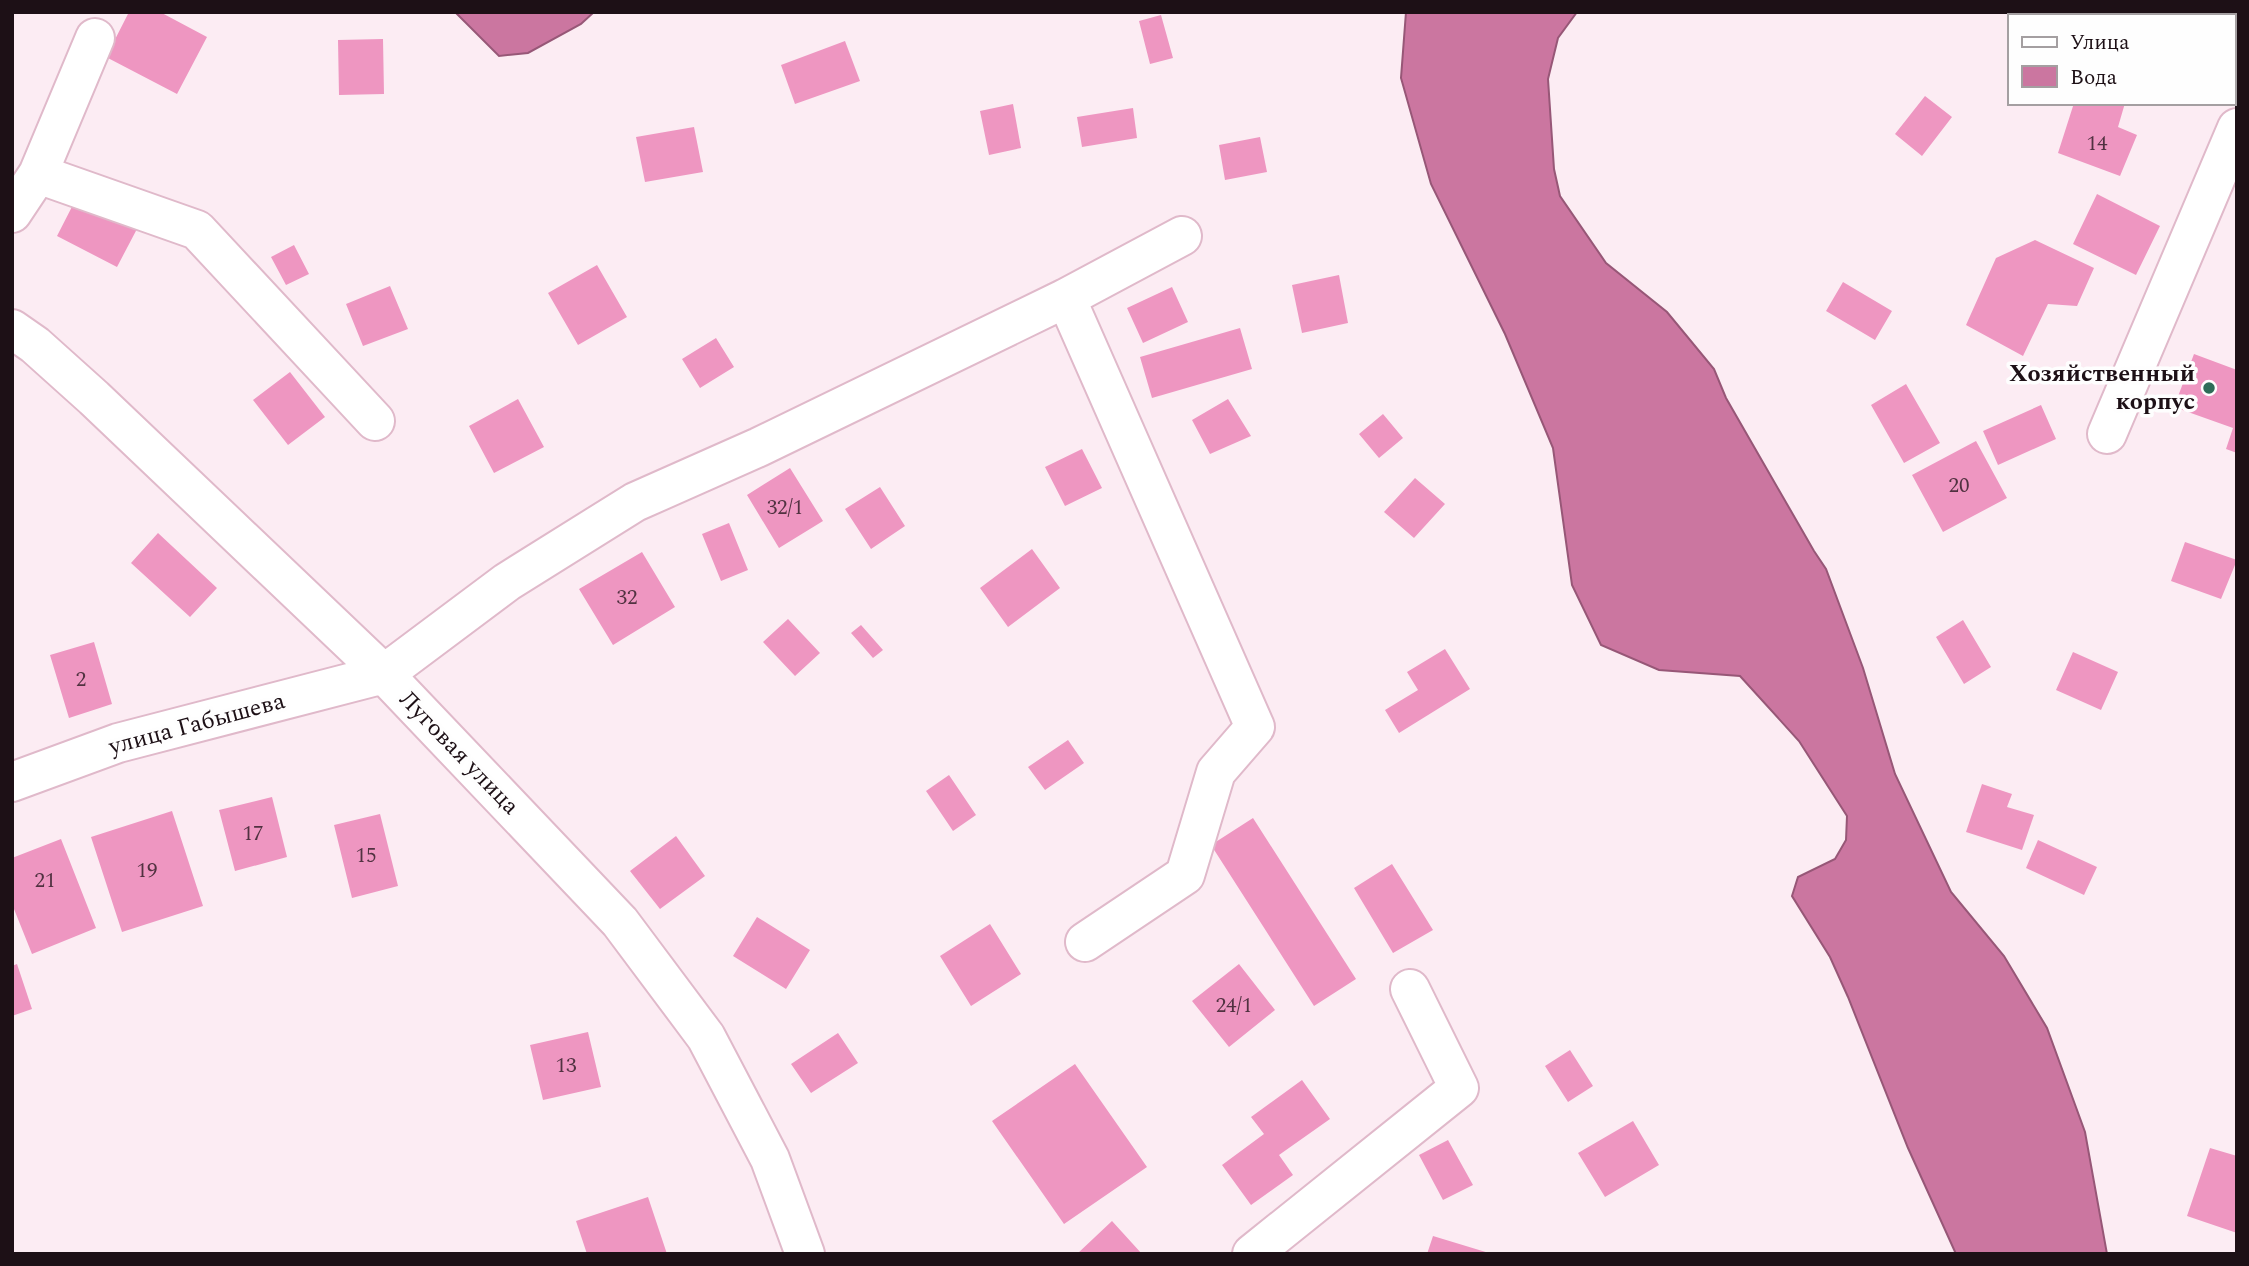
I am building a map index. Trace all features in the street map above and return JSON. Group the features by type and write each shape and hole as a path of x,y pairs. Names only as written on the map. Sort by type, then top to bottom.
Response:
{"street":[{"path":"12,213 38,174 94,38"},
{"path":"2108,434 2237,128"},
{"path":"38,174 197,230 375,421"},
{"path":"384,674 507,582 635,502 759,447 1066,298 1182,236"},
{"path":"1066,298 1255,727 1216,772 1185,875 1085,942"},
{"name":"Луговая улица","path":"12,329 35,345 93,398 384,674 620,922 706,1037 770,1159 806,1254"},
{"name":"улица Габышева","path":"12,782 118,743 384,674"},
{"path":"1252,1254 1459,1088 1410,989"}],"water":[{"path":"455,12 594,12 581,24 528,53 499,56"},
{"path":"1406,12 1577,12 1558,38 1548,79 1554,169 1560,196 1606,263 1667,312 1714,369 1726,398 1826,569 1863,668 1895,774 1951,892 2004,956 2047,1028 2085,1132 2107,1254 1956,1254 1908,1148 1830,957 1792,896 1798,877 1835,859 1846,840 1847,816 1799,741 1740,676 1659,670 1601,645 1572,585 1553,448 1505,334 1431,184 1401,78"}],"building":[{"path":"129,12 160,12 207,37 177,94 106,57"},
{"path":"2160,12 2237,12 2237,19 2235,22 2235,14"},
{"path":"1161,15 1173,58 1150,64 1139,21"},
{"path":"383,39 384,94 339,95 338,40"},
{"path":"845,41 860,81 795,104 781,65"},
{"path":"1925,96 1952,117 1922,156 1895,134"},
{"path":"1013,104 1021,148 989,155 980,111"},
{"path":"2073,105 2124,105 2118,127 2137,135 2120,176 2058,153"},
{"path":"1133,108 1137,138 1082,147 1077,117"},
{"path":"694,127 703,172 645,182 636,137"},
{"path":"1260,137 1267,172 1225,180 1219,145"},
{"path":"2097,194 2160,226 2136,275 2073,244"},
{"path":"78,195 138,227 117,267 57,236"},
{"path":"2035,240 2094,268 2077,306 2048,304 2023,356 1966,325 1996,258"},
{"path":"294,245 309,274 286,285 271,257"},
{"path":"597,265 627,317 578,345 548,293"},
{"path":"1339,275 1348,323 1302,333 1292,285"},
{"path":"1843,282 1892,311 1875,340 1826,311"},
{"path":"390,286 408,329 363,346 346,304"},
{"path":"1172,287 1188,322 1143,343 1127,308"},
{"path":"1240,328 1252,369 1152,398 1140,357"},
{"path":"716,338 734,367 700,388 682,359"},
{"name":"Хозяйственный корпус","path":"2194,354 2237,370 2237,453 2226,449 2233,428 2174,407"},
{"path":"290,372 325,417 288,445 253,400"},
{"path":"1906,384 1940,443 1904,463 1871,405"},
{"path":"518,399 544,447 494,473 469,426"},
{"path":"1228,399 1251,436 1210,454 1192,420"},
{"path":"2041,405 2056,439 1998,465 1983,431"},
{"path":"1383,414 1403,438 1379,458 1359,434"},
{"path":"1976,441 2007,498 1943,532 1912,475"},
{"path":"1082,449 1102,488 1065,506 1045,467"},
{"path":"790,468 823,521 779,548 747,495"},
{"path":"1415,478 1445,504 1414,538 1384,512"},
{"path":"880,487 905,526 871,549 845,509"},
{"path":"729,523 748,570 721,581 702,534"},
{"path":"158,533 217,588 190,617 131,563"},
{"path":"2185,542 2237,560 2221,599 2171,581"},
{"path":"1032,549 1060,588 1008,627 980,588"},
{"path":"642,552 675,607 613,645 579,589"},
{"path":"788,619 820,653 795,676 763,642"},
{"path":"1963,620 1991,667 1964,684 1936,637"},
{"path":"861,625 883,650 873,658 851,633"},
{"path":"94,642 112,704 69,718 50,655"},
{"path":"1445,649 1470,689 1399,733 1385,710 1418,690 1407,672"},
{"path":"2073,652 2118,672 2101,710 2056,690"},
{"path":"1068,740 1084,763 1045,790 1028,767"},
{"path":"949,775 976,815 953,831 926,791"},
{"path":"1982,784 2012,794 2007,807 2034,815 2022,850 1966,832"},
{"path":"272,797 287,857 235,871 219,810"},
{"path":"172,811 203,906 122,932 91,837"},
{"path":"380,814 398,886 352,898 334,825"},
{"path":"1253,818 1356,979 1314,1006 1211,845"},
{"path":"676,836 705,876 660,909 630,871"},
{"path":"61,839 96,928 32,954 12,904 12,858"},
{"path":"2038,840 2097,867 2084,895 2026,868"},
{"path":"1392,864 1433,930 1393,953 1354,888"},
{"path":"757,917 810,950 786,989 733,956"},
{"path":"990,924 1021,974 971,1006 940,956"},
{"path":"17,964 32,1009 12,1016 12,966"},
{"path":"1239,964 1275,1010 1229,1047 1192,1001"},
{"path":"588,1032 601,1087 543,1100 530,1045"},
{"path":"838,1033 858,1063 811,1093 791,1064"},
{"path":"1570,1050 1593,1086 1568,1102 1545,1066"},
{"path":"1075,1064 1147,1167 1064,1224 992,1121"},
{"path":"1302,1080 1330,1119 1279,1155 1293,1175 1251,1205 1222,1165 1264,1134 1251,1117"},
{"path":"1633,1121 1659,1165 1605,1197 1578,1153"},
{"path":"1448,1140 1473,1185 1443,1200 1419,1155"},
{"path":"2210,1148 2237,1156 2237,1233 2187,1216"},
{"path":"648,1197 667,1254 587,1254 576,1221"},
{"path":"1112,1221 1142,1254 1077,1254"},
{"path":"1433,1236 1489,1253 1489,1254 1427,1254"}],"place":[{"name":"Хозяйственный корпус","path":"2209,388"}]}
